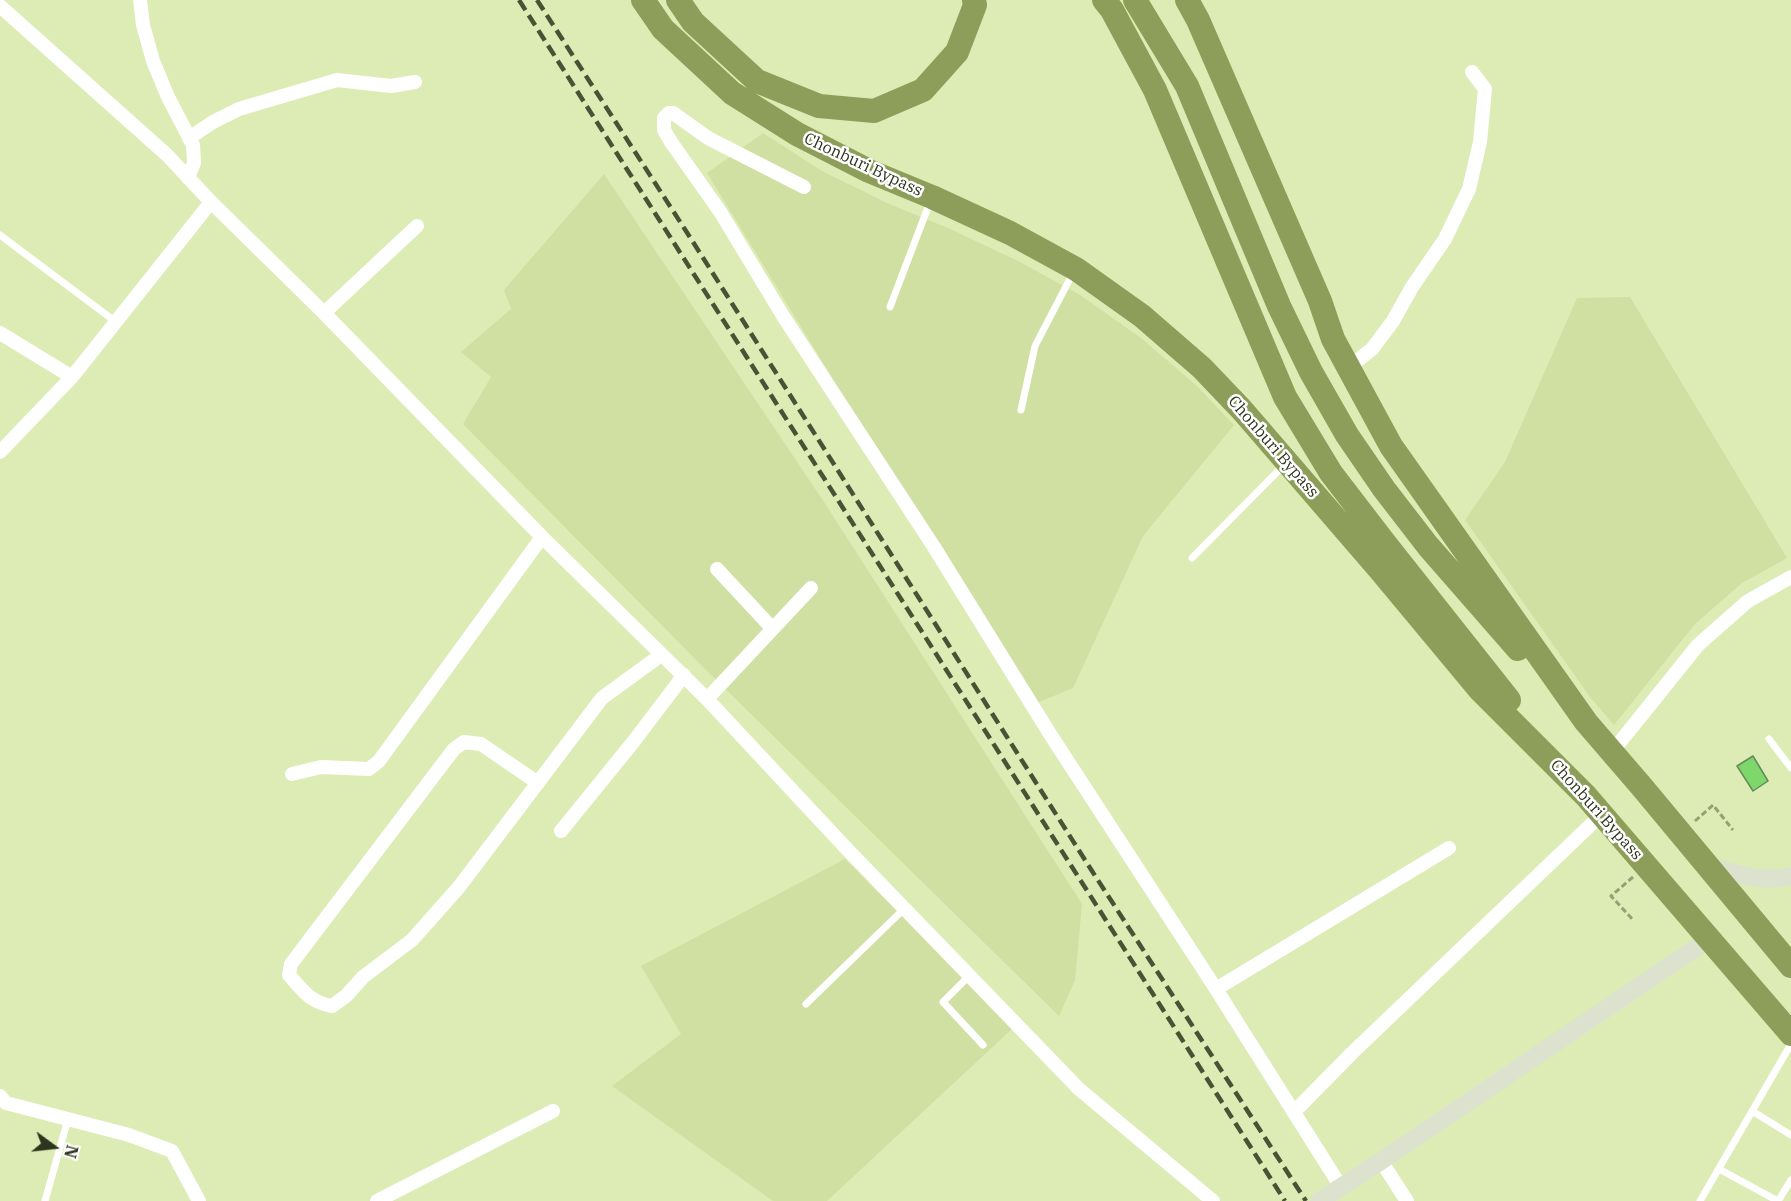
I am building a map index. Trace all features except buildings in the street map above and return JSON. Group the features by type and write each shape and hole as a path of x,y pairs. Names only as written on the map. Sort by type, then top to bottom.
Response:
{"highway":[{"name":"Chonburi Bypass","path":"643,0 663,29 732,93 797,134 869,171 933,196 1010,233 1076,269 1142,316 1202,368 1242,410 1480,690 1586,796 1791,1034"},
{"path":"678,0 693,22 757,81 819,106 874,111 923,90 957,51 975,5 974,0"},
{"path":"1104,0 1112,10 1155,90 1285,397 1296,416 1331,473 1586,796"},
{"path":"1135,0 1187,86 1279,306 1311,372 1347,435 1384,489 1428,546 1511,642 1612,752 1791,966"},
{"path":"1186,0 1198,21 1253,146 1320,301 1333,339 1391,446 1586,722"}],"street":[{"path":"140,0 143,25 153,61 192,146 194,163 188,178"},
{"path":"0,6 167,156 324,313 542,537 684,675 845,847 1079,1089 1213,1201"},
{"path":"1348,368 1372,349 1393,321 1412,287 1445,239 1469,189 1480,142 1485,89 1472,72"},
{"path":"189,138 239,109 337,80 391,86 415,82"},
{"path":"804,187 708,138 673,113 663,118 664,130 671,142 721,213 783,316 934,547 1050,734 1341,1186"},
{"path":"0,452 72,377 211,202"},
{"path":"324,313 417,226"},
{"path":"0,333 72,377"},
{"path":"292,774 321,767 369,769 379,761 542,537"},
{"path":"717,569 772,628"},
{"path":"1612,752 1698,645 1748,602 1791,577"},
{"path":"707,699 811,588"},
{"path":"538,783 481,744 464,742 454,749 291,964 289,975 318,1003 332,1006 346,996 363,977 412,940 459,887 538,783 602,698 661,655"},
{"path":"561,831 684,675"},
{"path":"1294,1113 1352,1053 1602,814"},
{"path":"1216,989 1449,848"},
{"path":"1708,866 1767,879 1791,876"},
{"path":"1319,1201 1709,939"},
{"path":"0,1096 6,1103 129,1135 172,1151 199,1201"},
{"path":"377,1201 553,1111"},
{"path":"1381,1161 1407,1201"}],"lane":[{"path":"890,307 933,196"},
{"path":"0,235 116,322"},
{"path":"1021,410 1035,346 1076,269"},
{"path":"1192,558 1287,463"},
{"path":"1768,739 1791,768"},
{"path":"806,1004 905,908"},
{"path":"970,975 943,1002 983,1045"},
{"path":"1700,1201 1791,1044"},
{"path":"1752,1111 1791,1135"},
{"path":"45,1201 68,1119"},
{"path":"1719,1169 1778,1201 1791,1180"}],"path":[{"path":"1687,828 1713,805 1733,830"},
{"path":"1634,921 1611,897 1636,874"}],"shaded area":[{"path":"763,133 822,171 889,204 948,228 1020,262 1080,295 1141,338 1197,386 1234,425 1143,536 1073,688 1032,705 707,173"},
{"path":"604,174 824,502 1082,904 1075,980 1059,1016 705,669 463,424 491,377 461,352 511,309 504,290"},
{"path":"1630,297 1787,558 1742,583 1695,624 1614,725 1590,697 1465,520 1505,462 1577,298"},
{"path":"845,859 1013,1028 827,1201 773,1201 612,1086 681,1034 641,966"}],"railway":[{"path":"519,0 1285,1201"},
{"path":"537,0 1092,871 1306,1201"}]}
